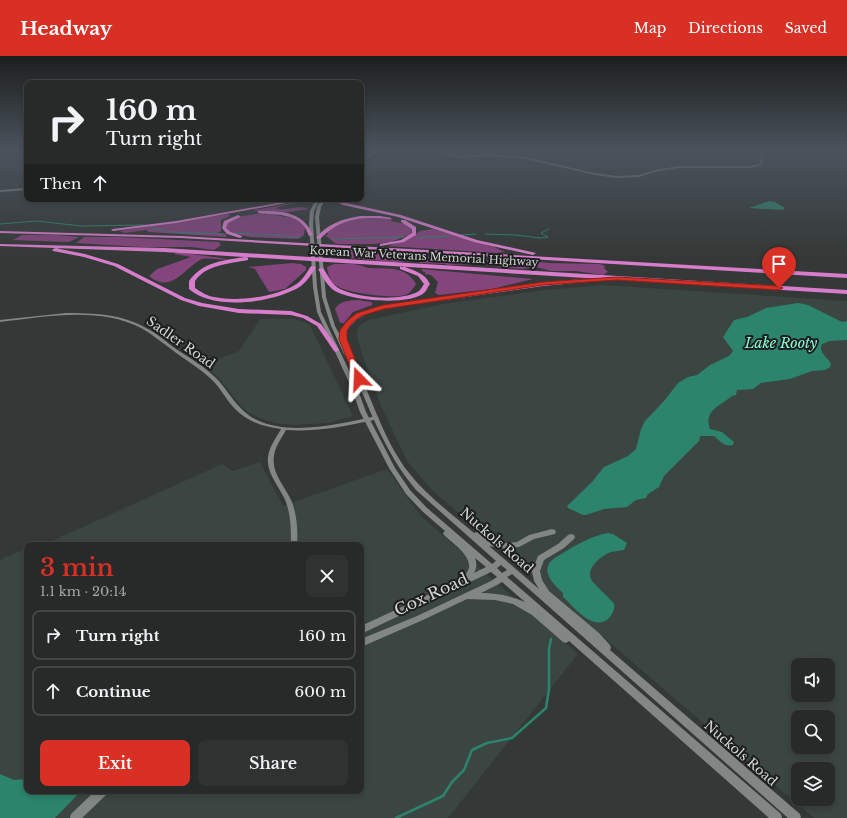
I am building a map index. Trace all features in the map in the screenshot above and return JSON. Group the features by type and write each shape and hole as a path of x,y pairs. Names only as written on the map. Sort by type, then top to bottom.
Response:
{"highway":[{"path":"69,233 157,225 296,202"},
{"path":"340,202 399,216 487,244 531,253 585,260"},
{"path":"280,243 258,241 235,236 225,230 224,225 231,218 243,214 260,212 273,213 292,216 301,220 307,226 311,237"},
{"path":"318,238 324,230 332,225 360,217 396,219 410,224 415,230 409,238 390,244 371,246 326,246"},
{"name":"Korean War Veterans Memorial Highway","path":"0,232 69,233 280,243 847,276"},
{"name":"Korean War Veterans Memorial Highway","path":"0,245 120,248 847,292"},
{"path":"7,245 59,250 105,261 183,299 201,305 239,311 282,312 311,319 319,325 336,350"},
{"path":"283,258 244,259 218,264 196,274 191,286 197,293 213,298 230,300 254,299 278,294 296,286 305,280 313,267"},
{"path":"320,268 326,279 333,286 346,293 360,297 381,299 406,297 420,292 427,285 427,281 423,277 408,270 381,265 348,262"},
{"path":"354,367 343,339 344,330 353,319 374,309 543,284 617,279"}],"main road":[{"name":"Nuckols Road","path":"317,202 311,216 311,237 316,298 319,312 354,387 367,420 392,468 403,485 418,504 437,521 777,818"},
{"name":"Nuckols Road","path":"322,202 319,207 317,217 318,238 320,268 328,314 354,367 376,418 407,476 423,493 448,515 796,818"},
{"path":"448,515 485,541 501,546 519,544 532,537 552,532"},
{"path":"437,521 452,540 471,558 473,567 465,581"},
{"path":"571,537 561,546 541,558 536,571 538,581 546,593 596,636 622,666"},
{"name":"Cox Road","path":"364,629 465,581 502,561"},
{"name":"Cox Road","path":"364,642 420,618 502,578 512,570"},
{"path":"465,596 499,597 523,605 613,674"},
{"path":"75,818 99,794"}],"street":[{"path":"0,191 24,189"},
{"name":"Sadler Road","path":"0,321 76,314 109,316 132,322 154,334 210,375 241,412 258,422 284,429 335,426 376,418"},
{"path":"284,429 271,455 271,463 272,472 286,497 293,514 295,532 294,542"}],"shaded area":[{"path":"300,202 275,208 284,209 301,207 309,209 282,213 254,210"},
{"path":"262,213 294,218 301,222 305,227 304,235 298,239 250,237 235,234 227,229 225,225 236,217"},
{"path":"228,214 230,216 221,220 221,231 218,233 226,234 226,237 149,232 146,230 125,233 119,231"},
{"path":"368,217 392,219 391,221 410,225 412,229 411,234 391,242 373,244 336,244 325,235 328,235 327,230 342,222"},
{"path":"433,229 492,246 505,252 497,253 388,246 409,239 420,231"},
{"path":"22,235 57,235 79,237 69,242 13,240"},
{"path":"84,237 118,237 219,242 221,245 214,250 191,247 141,247 76,243"},
{"path":"337,249 357,250 353,252 383,254 415,254 414,257 473,257 482,258 484,261 506,258 549,263 600,264 605,266 604,268 608,272 603,275 575,271 551,271 536,267 522,269 476,264 448,265 419,263 421,261 394,262 328,256 329,252"},
{"path":"178,252 228,259 206,258 200,260 170,281 157,281 149,276 157,269 191,257 174,254"},
{"path":"292,263 301,264 306,267 306,270 285,289 269,292 255,269 248,267"},
{"path":"334,264 353,264 370,268 402,271 412,278 416,284 408,293 399,296 381,296 350,291 342,289 331,280 327,267"},
{"path":"422,269 533,279 492,289 439,295 435,293 438,282 431,275 425,274"},
{"path":"602,285 847,301 847,818 814,818 800,806 835,806 835,762 791,762 791,798 434,492 407,461 381,406 356,333 359,326 368,320 443,304 545,290"},
{"path":"358,300 372,302 372,305 353,312 344,323 340,323 335,309 337,306 342,302"},
{"path":"260,319 295,319 310,325 353,416 329,423 294,425 275,423 260,418 248,412 241,406 219,378 203,365 239,351"},
{"path":"260,462 283,506 387,469 421,516 578,654 448,818 0,818 0,560 24,549 24,794 364,794 364,542 50,542 222,464 233,471"}],"water":[{"path":"769,201 775,202 785,208 783,210 749,208"},
{"name":"Lake Rooty","path":"798,303 808,305 842,322 847,321 847,340 830,341 822,344 821,350 831,364 830,367 825,370 812,371 790,379 761,383 753,389 737,390 736,395 719,405 709,417 710,429 722,432 734,442 733,445 720,442 714,436 700,436 699,441 664,476 659,487 648,494 646,498 636,500 627,507 604,509 586,515 568,508 567,506 592,482 604,467 628,456 636,449 641,429 645,421 664,401 678,383 688,377 697,375 710,365 729,356 733,351 723,337 734,320 747,317 766,308"},
{"path":"608,533 613,534 627,543 624,550 611,552 599,559 591,571 590,575 592,581 614,604 613,611 609,618 603,622 597,622 591,621 584,617 563,597 563,593 552,582 547,569 552,560 578,544"},
{"path":"0,774 14,780 24,779 24,794 78,794 55,818 0,818"}],"waterway":[{"path":"0,224 37,221 81,226 144,225"},
{"path":"151,228 172,232 223,234"},
{"path":"485,234 516,235 540,238 548,237 541,233 549,229"},
{"path":"234,233 301,237"},
{"path":"461,235 476,234"},
{"path":"416,238 449,236"},
{"path":"333,239 404,237"},
{"path":"396,818 443,796 452,782 464,770 472,750 487,743 512,738 546,708 549,689 549,649 551,639"}],"route":[{"path":"359,379 342,334 350,321 359,315 383,307 543,284 617,279 779,288"}]}
